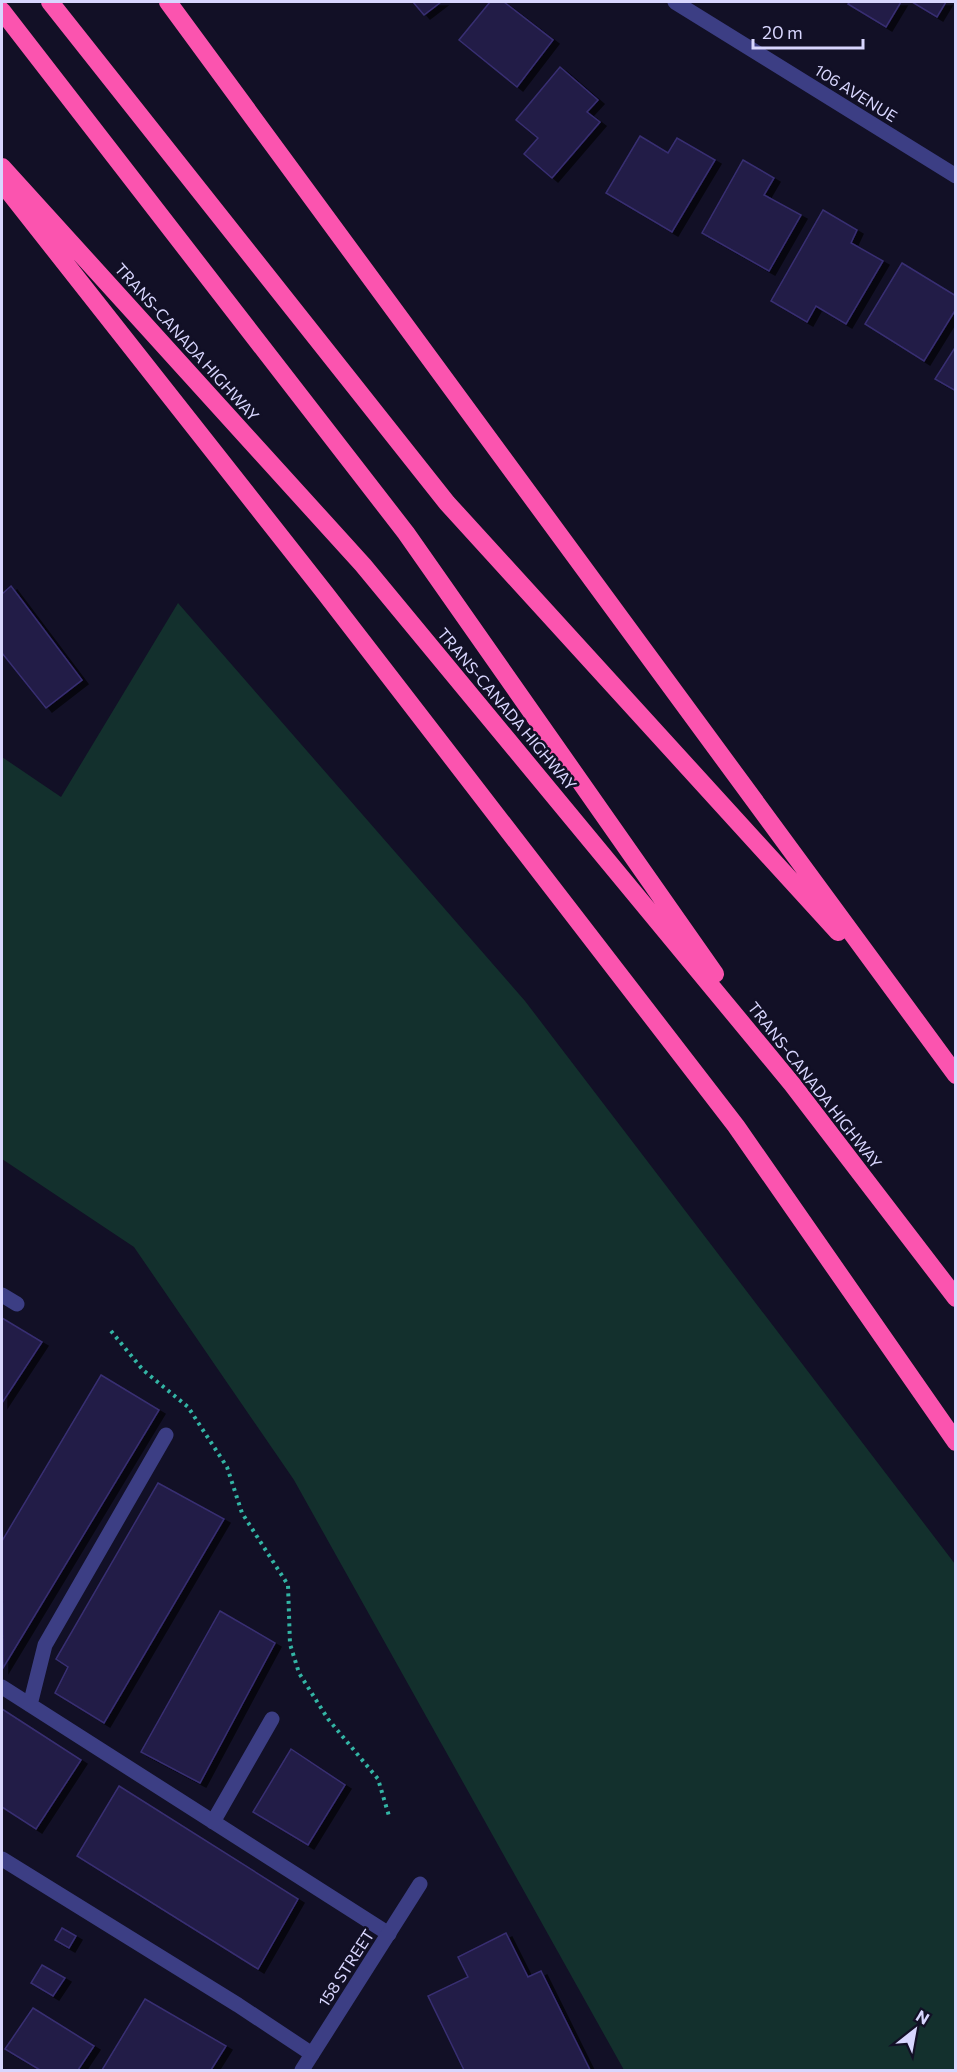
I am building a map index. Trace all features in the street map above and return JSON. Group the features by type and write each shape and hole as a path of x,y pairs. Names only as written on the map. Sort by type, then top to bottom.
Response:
{"highway":[{"path":"50,2 447,503 900,1000"},
{"path":"168,2 956,1075"},
{"path":"2,11 406,533 792,1084"},
{"name":"TRANS-CANADA HIGHWAY","path":"2,167 363,565 792,1084 956,1298"},
{"path":"2,183 332,602 736,1126 956,1442"}],"street":[{"name":"106 AVENUE","path":"675,2 956,176"},
{"path":"2,1295 16,1304"},
{"path":"30,1705 45,1645 166,1435"},
{"path":"2,1687 389,1934"},
{"path":"213,1822 272,1719"},
{"path":"2,1859 238,2005 312,2055"},
{"name":"158 STREET","path":"302,2070 420,1884"}],"path":[{"path":"111,1331 143,1370 188,1407 227,1467 242,1513 288,1585 290,1644 299,1673 328,1719 378,1779 389,1816"}],"green space":[{"path":"178,603 525,1001 955,1564 955,2070 624,2070 294,1480 134,1247 2,1159 2,757 61,797"}],"building":[{"path":"413,2 441,2 424,15"},
{"path":"490,2 504,2 553,40 517,87 459,40"},
{"path":"850,2 901,2 886,27 848,4"},
{"path":"912,2 946,2 937,17"},
{"path":"560,67 598,100 587,112 600,122 552,178 524,154 538,138 516,120"},
{"path":"640,136 668,153 677,138 715,160 672,232 606,193"},
{"path":"743,160 774,178 764,195 801,215 769,271 702,233"},
{"path":"823,210 857,230 851,243 883,261 846,324 816,306 807,322 771,301"},
{"path":"902,263 956,296 956,309 924,361 865,324"},
{"path":"956,346 956,391 935,379"},
{"path":"11,586 82,680 46,708 2,653 2,594"},
{"path":"2,1318 42,1342 2,1403"},
{"path":"101,1375 159,1410 3,1668 2,1541"},
{"path":"158,1483 224,1519 104,1723 55,1693 68,1667 56,1659"},
{"path":"220,1611 275,1643 200,1783 141,1752"},
{"path":"2,1709 81,1760 36,1829 2,1807"},
{"path":"291,1749 345,1785 308,1845 253,1812"},
{"path":"119,1786 298,1899 258,1969 77,1856"},
{"path":"62,1928 76,1936 69,1948 55,1940"},
{"path":"506,1933 528,1977 541,1971 590,2070 464,2070 428,1996 468,1977 458,1957"},
{"path":"42,1965 65,1978 53,1996 31,1983"},
{"path":"145,1999 226,2046 211,2070 102,2070"},
{"path":"33,2008 94,2046 78,2070 40,2070 5,2049"}]}
